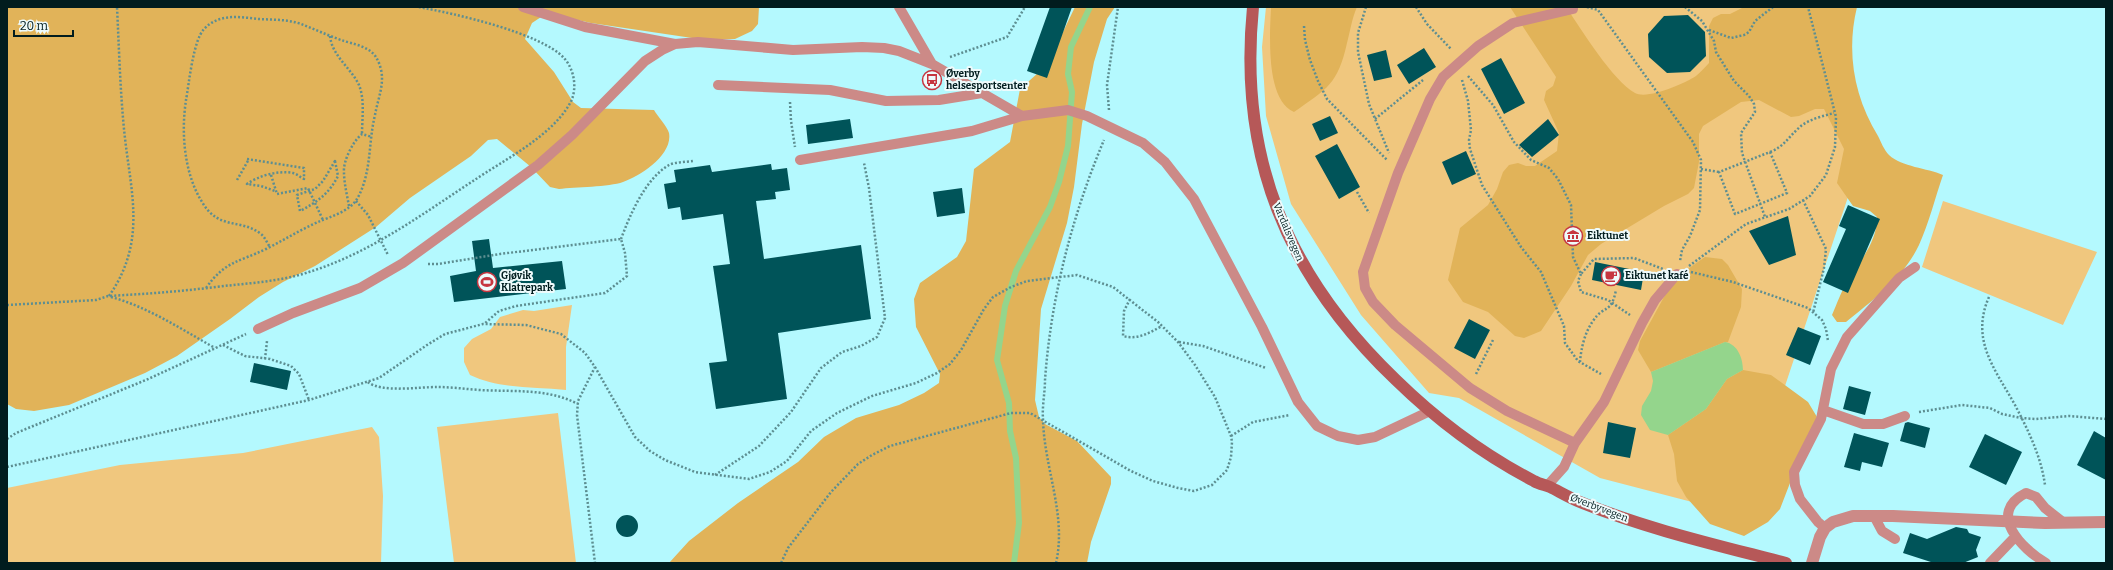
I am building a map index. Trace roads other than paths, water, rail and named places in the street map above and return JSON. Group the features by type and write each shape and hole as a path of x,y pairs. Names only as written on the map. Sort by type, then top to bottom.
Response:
{"main road":[{"name":"Vardalsvegen","path":"1252,7 1249,47 1255,126 1259,152 1281,221 1299,259 1342,323 1385,370 1430,411"},
{"name":"Øverbyvegen","path":"1430,411 1478,449 1536,483 1547,486 1579,502 1750,559 1786,563"}],"street":[{"path":"1812,563 1820,537 1825,528 1833,522 1853,516 2064,523 2106,522"}],"lane":[{"path":"523,7 585,27 675,44 698,42 793,50 862,47 884,48 932,64 1022,116"},
{"path":"899,7 932,64"},
{"path":"1573,9 1513,23 1478,46 1443,77 1430,99 1398,173 1363,272 1365,288 1373,302 1396,325 1470,388 1507,411 1575,443"},
{"path":"258,329 293,313 360,288 399,266 538,165 572,135 645,61 675,44"},
{"path":"718,85 830,90 886,102 939,100 982,92"},
{"path":"800,160 972,131 1022,116 1068,110 1087,116 1143,143 1165,162 1194,199 1262,327 1298,402 1317,426 1338,436 1358,440 1375,437 1430,411"},
{"path":"1825,528 1818,522 1800,499 1794,478 1797,466 1810,444 1821,419 1831,369 1847,337 1899,278 1915,267"},
{"path":"1547,486 1564,467 1575,443 1604,402 1642,323 1656,300 1677,274"},
{"path":"1823,410 1863,424 1883,424 1905,416"},
{"path":"2046,563 2015,537 2009,521 2010,510 2015,499 2026,493 2036,497 2064,523"},
{"path":"1874,516 1882,531 1895,539"},
{"path":"1990,563 2015,537"}],"waterway":[{"path":"1014,563 1019,523 1016,458 1010,431 1009,403 997,360 1005,306 1016,271 1050,207 1059,182 1068,146 1072,92 1068,74 1071,47 1090,7"}],"place":[{"name":"Øverby helsesportsenter","path":"932,80"},
{"name":"Eiktunet","path":"1573,236"},
{"name":"Eiktunet kafé","path":"1611,276"},
{"name":"Gjøvik Klatrepark","path":"487,282"}]}
